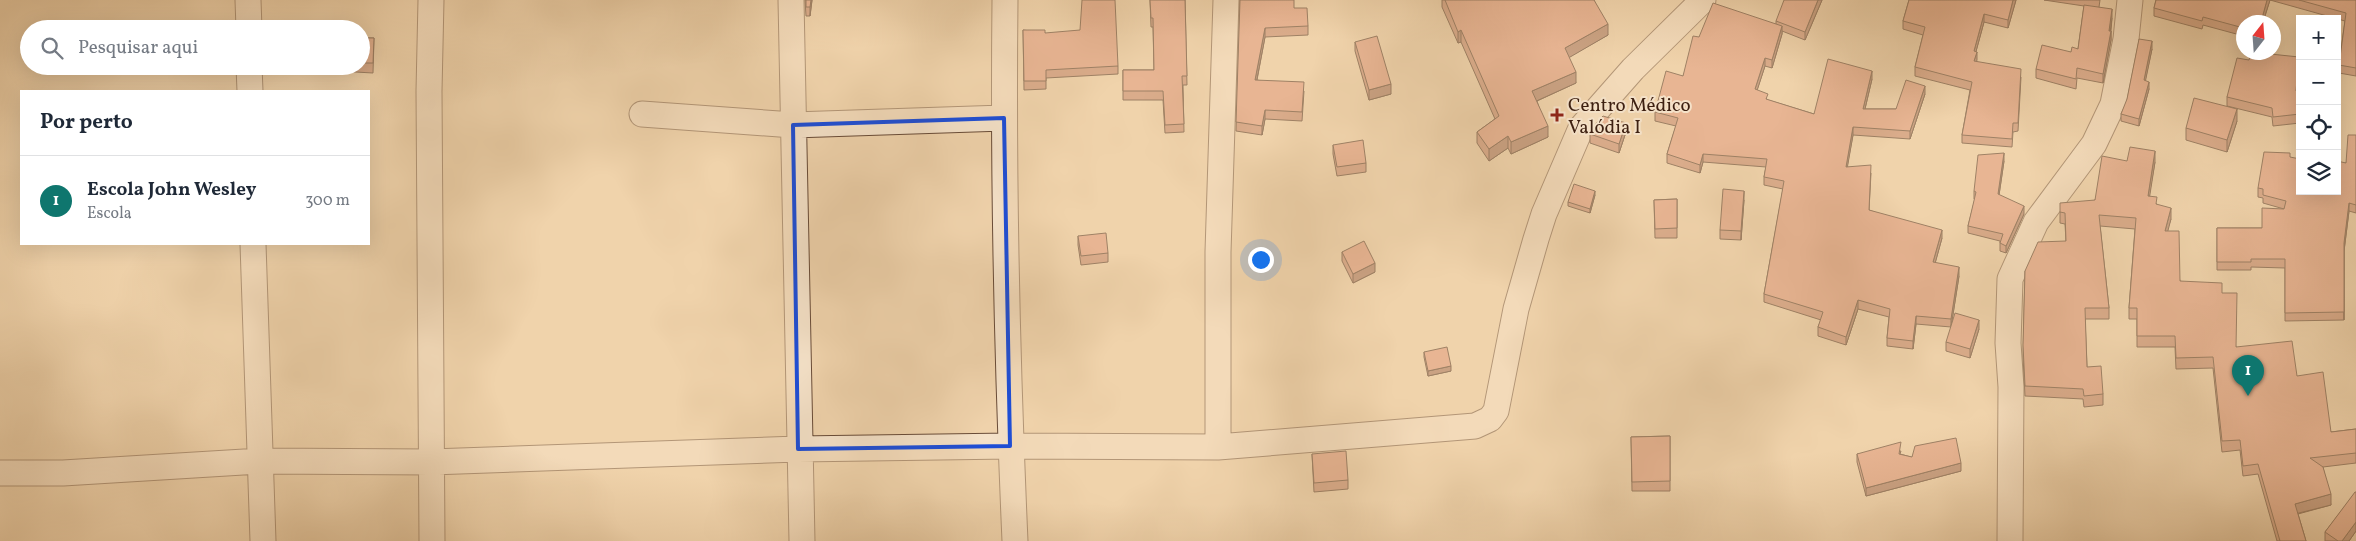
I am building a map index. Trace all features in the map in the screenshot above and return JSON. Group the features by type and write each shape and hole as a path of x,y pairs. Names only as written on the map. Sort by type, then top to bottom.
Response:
{"street":[{"path":"248,0 249,20"},
{"path":"431,0 429,91 432,541"},
{"path":"790,0 798,449 802,541"},
{"path":"1005,0 1004,118 1010,446 1015,541"},
{"path":"1218,447 1218,271 1226,0"},
{"path":"0,473 63,472 261,461 431,462 798,449 1010,446 1218,447 1474,426 1490,419 1496,411 1516,309 1536,239 1544,214 1581,128 1633,69 1703,0"},
{"path":"2010,541 2010,387 2008,343 2010,279 2036,222 2094,144 2113,104 2126,39 2130,0"},
{"path":"249,75 250,90"},
{"path":"642,114 793,125 1004,118"},
{"path":"253,245 263,541"}],"highlighted area":[{"path":"1004,118 1010,446 798,449 793,125"}],"building":[{"path":"806,0 811,0 810,7 806,7"},
{"path":"1082,0 1115,0 1118,66 1046,70 1046,81 1024,81 1023,30 1045,30 1045,33 1080,30"},
{"path":"1150,0 1185,0 1187,76 1182,76 1184,124 1165,125 1163,91 1123,91 1123,70 1154,70 1153,18 1151,18"},
{"path":"1240,0 1294,0 1294,8 1307,8 1308,26 1265,28 1255,80 1304,82 1302,112 1265,110 1262,126 1236,122"},
{"path":"1445,0 1594,0 1608,24 1565,48 1576,72 1532,91 1548,126 1511,142 1508,136 1489,149 1477,132 1499,116 1461,30 1458,32"},
{"path":"1784,0 1818,0 1805,32 1776,21"},
{"path":"1909,0 2013,0 2008,20 1984,14 1974,51 1977,52 1974,61 2021,69 2018,123 2013,123 2012,139 1962,135 1972,82 1915,67 1925,27 1903,21"},
{"path":"2156,0 2267,0 2263,15 2236,15 2236,26 2203,17 2202,21 2154,8"},
{"path":"2299,0 2356,0 2356,68 2341,65 2346,13"},
{"path":"1713,3 1782,26 1772,60 1765,58 1755,89 1768,94 1766,99 1814,114 1828,59 1872,71 1863,109 1896,109 1906,80 1925,86 1910,131 1853,127 1846,167 1871,165 1869,210 1942,230 1933,262 1959,267 1951,319 1916,316 1913,341 1887,338 1890,309 1858,300 1846,337 1818,327 1823,312 1764,294 1784,181 1764,177 1767,159 1703,154 1700,165 1667,154 1678,118 1655,112 1666,71 1683,76 1693,36 1699,37"},
{"path":"2084,5 2112,9 2109,31 2111,31 2103,74 2077,68 2076,79 2036,69 2042,45 2071,52 2072,47 2078,49"},
{"path":"1377,36 1391,84 1369,90 1355,42"},
{"path":"370,38 374,38 373,63 370,63"},
{"path":"2139,39 2152,41 2144,80 2149,82 2139,119 2121,114 2127,99"},
{"path":"2281,55 2296,57 2296,114 2273,117 2272,108 2227,97 2236,60 2281,60"},
{"path":"2194,98 2237,109 2227,140 2186,128"},
{"path":"1603,116 1626,123 1619,144 1590,134 1593,127"},
{"path":"2348,135 2356,135 2356,205 2349,203 2344,243 2344,312 2285,313 2285,259 2217,262 2217,228 2262,228 2262,208 2284,209 2286,201 2263,195 2263,189 2258,188 2264,152 2290,153 2290,157 2296,158 2296,195 2341,195 2341,162 2346,163"},
{"path":"1363,140 1366,163 1337,167 1333,145"},
{"path":"2130,147 2155,151 2148,196 2157,197 2156,204 2171,208 2165,231 2179,231 2180,281 2222,283 2222,293 2237,293 2236,347 2292,341 2297,376 2323,372 2331,432 2356,429 2356,453 2310,458 2323,467 2331,494 2295,504 2306,541 2280,541 2258,464 2243,466 2240,440 2222,441 2213,357 2176,358 2175,336 2137,336 2137,308 2129,308 2136,218 2099,215 2109,308 2085,308 2087,367 2101,366 2103,394 2084,396 2083,389 2025,386 2023,345 2025,271 2038,242 2066,241 2065,213 2060,212 2060,203 2095,200 2102,156 2127,161"},
{"path":"2004,153 1998,194 2024,206 2006,246 2000,243 2003,234 1968,226 1976,192 1974,191 1978,155"},
{"path":"1574,184 1595,191 1590,209 1568,202"},
{"path":"1723,189 1744,191 1741,231 1720,230"},
{"path":"1677,199 1677,228 1655,229 1654,200"},
{"path":"1106,233 1108,253 1081,256 1078,236"},
{"path":"1364,241 1375,263 1353,274 1342,252"},
{"path":"1955,313 1979,320 1970,349 1946,342"},
{"path":"1447,347 1451,366 1428,371 1424,352"},
{"path":"1670,436 1670,481 1632,482 1631,437"},
{"path":"1956,438 1961,463 1866,488 1857,454 1901,442 1899,454 1912,457 1915,446"},
{"path":"1346,451 1348,480 1314,483 1312,454"},
{"path":"2355,492 2356,522 2342,541 2338,541 2325,532"}],"place":[{"name":"Centro Médico Valódia I","path":"1557,115"},
{"name":"Escola John Wesley","path":"2248,396"}]}
